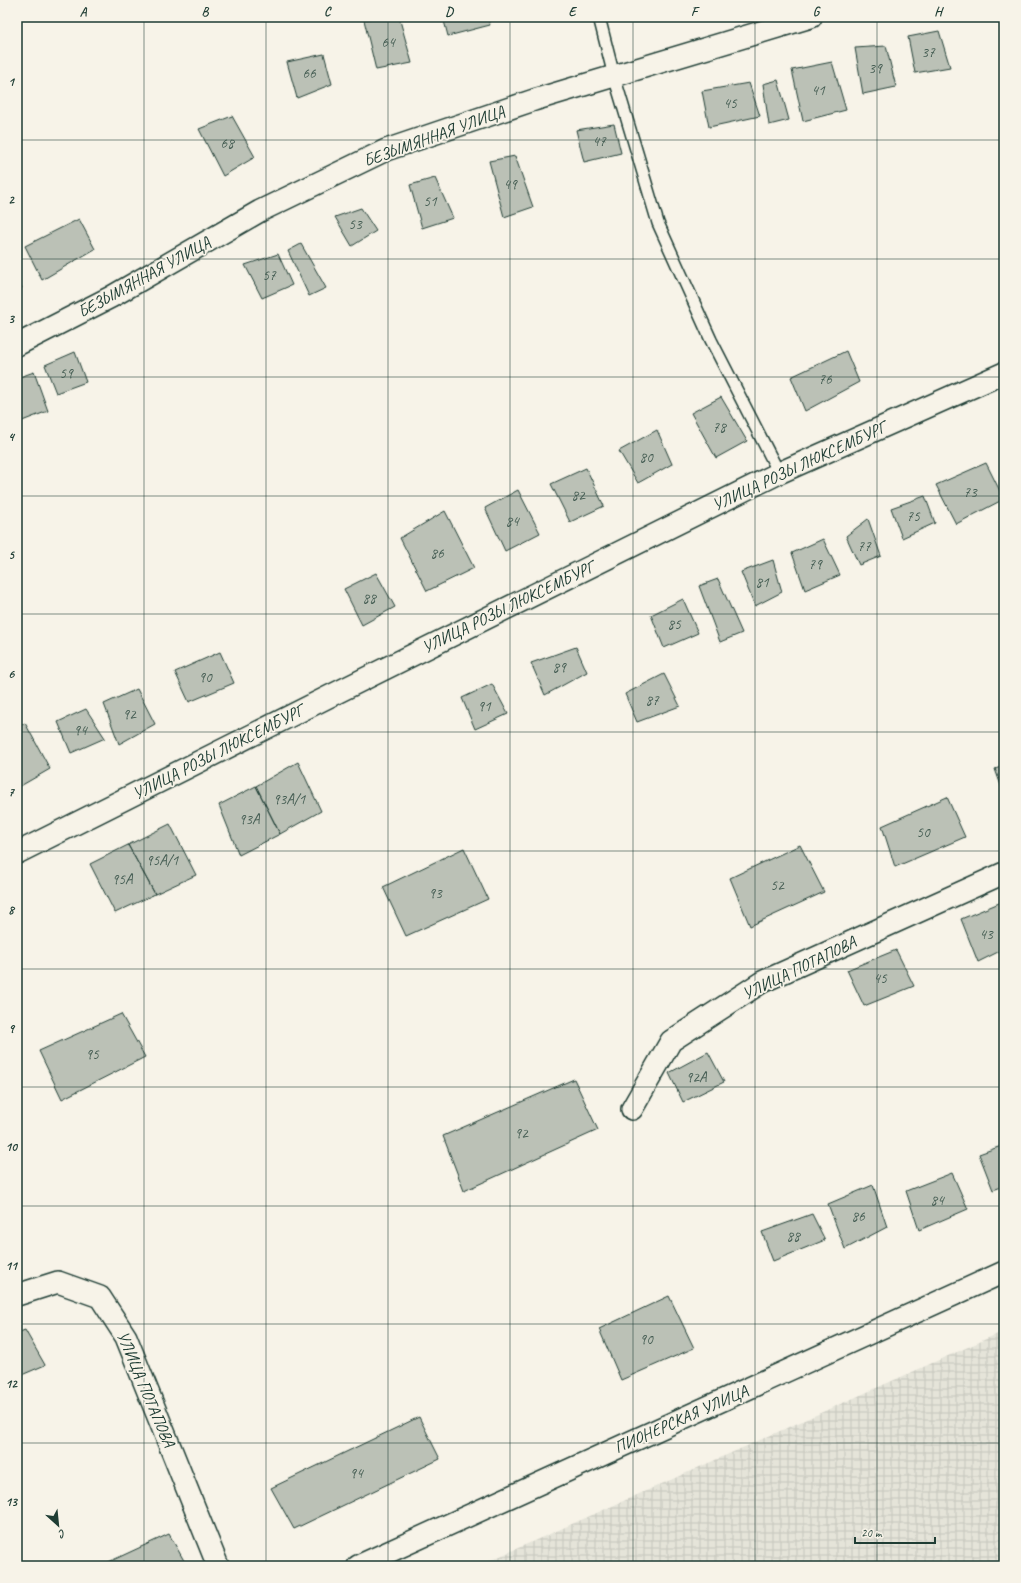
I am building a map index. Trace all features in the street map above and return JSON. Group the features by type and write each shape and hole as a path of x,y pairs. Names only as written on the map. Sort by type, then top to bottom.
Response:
{"street":[{"name":"БЕЗЫМЯННАЯ УЛИЦА","path":"17,345 111,297 260,211 386,150 534,100 811,17"},
{"name":"УЛИЦА РОЗЫ ЛЮКСЕМБУРГ","path":"17,853 779,473 1004,373"},
{"name":"УЛИЦА ПОТАПОВА","path":"632,1109 671,1041 762,982 1004,873"},
{"name":"ПИОНЕРСКАЯ УЛИЦА","path":"358,1566 1004,1272"},
{"name":"УЛИЦА ПОТАПОВА","path":"17,1295 58,1282 100,1297 126,1337 218,1566"}],"lane":[{"path":"599,17 614,76 658,223 711,340 779,473"}],"shaded area":[{"path":"1004,1331 1004,1566 478,1566"}],"building":[{"path":"379,17 399,17 412,63 376,70 364,20"},
{"path":"443,17 487,17 490,25 448,36"},
{"path":"939,31 950,67 915,73 908,37"},
{"path":"886,46 896,87 863,94 855,48"},
{"path":"324,54 332,84 297,98 287,62"},
{"path":"832,62 846,110 803,121 792,70"},
{"path":"778,80 789,120 769,125 763,84"},
{"path":"749,83 760,116 709,127 702,91"},
{"path":"232,116 255,157 223,176 199,129"},
{"path":"614,124 621,153 584,162 576,130"},
{"path":"515,156 533,207 504,217 489,161"},
{"path":"435,178 453,218 422,228 410,185"},
{"path":"361,208 376,231 352,246 335,217"},
{"path":"79,219 95,249 42,280 25,246"},
{"path":"301,244 326,288 309,296 288,251"},
{"path":"278,254 292,285 262,298 245,265"},
{"path":"17,279 22,288 17,290"},
{"path":"846,351 859,382 805,411 791,377"},
{"path":"75,352 86,382 56,393 45,365"},
{"path":"34,372 48,411 17,423 17,378"},
{"path":"721,397 747,441 716,458 691,413"},
{"path":"657,430 672,464 638,483 619,451"},
{"path":"986,463 1004,499 956,524 936,485"},
{"path":"586,468 604,506 570,522 551,484"},
{"path":"518,490 540,533 505,551 485,508"},
{"path":"925,496 935,523 902,538 891,508"},
{"path":"445,511 474,568 427,591 400,538"},
{"path":"868,519 881,556 859,565 846,536"},
{"path":"823,539 840,575 805,590 792,553"},
{"path":"773,560 782,592 755,606 741,572"},
{"path":"376,573 395,607 362,625 344,589"},
{"path":"718,579 742,633 720,642 699,586"},
{"path":"683,599 698,633 664,648 651,615"},
{"path":"576,647 587,672 545,695 531,663"},
{"path":"220,652 234,683 189,702 175,672"},
{"path":"664,674 680,706 637,722 625,694"},
{"path":"492,684 508,714 475,729 462,698"},
{"path":"137,689 155,724 119,744 104,704"},
{"path":"86,709 105,738 71,753 58,722"},
{"path":"25,723 50,769 17,788 17,728"},
{"path":"298,762 321,811 280,834 256,786"},
{"path":"1004,766 1004,794 995,769"},
{"path":"256,786 280,834 239,855 219,805"},
{"path":"947,797 965,837 895,867 882,826"},
{"path":"170,824 196,875 155,894 128,845"},
{"path":"128,845 155,894 115,913 90,864"},
{"path":"800,845 824,892 750,926 730,878"},
{"path":"464,848 488,899 406,936 383,887"},
{"path":"1004,901 1004,949 978,962 961,919"},
{"path":"896,950 914,986 864,1006 847,970"},
{"path":"121,1014 145,1057 62,1099 39,1051"},
{"path":"708,1052 724,1082 683,1102 669,1073"},
{"path":"574,1079 598,1130 464,1191 443,1136"},
{"path":"1004,1145 1004,1186 993,1190 979,1154"},
{"path":"952,1173 968,1209 919,1230 906,1191"},
{"path":"873,1185 887,1227 845,1249 828,1204"},
{"path":"812,1214 825,1240 773,1261 762,1232"},
{"path":"669,1296 694,1348 621,1380 599,1329"},
{"path":"25,1330 45,1365 17,1377 17,1333"},
{"path":"419,1417 440,1459 294,1529 271,1488"},
{"path":"169,1534 187,1566 100,1566"}]}
